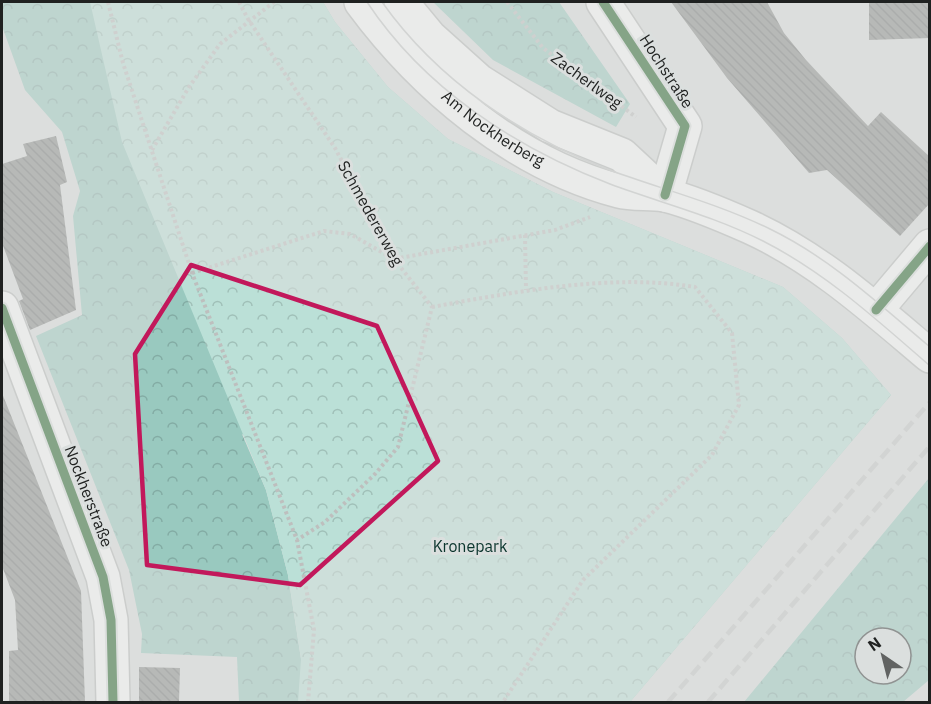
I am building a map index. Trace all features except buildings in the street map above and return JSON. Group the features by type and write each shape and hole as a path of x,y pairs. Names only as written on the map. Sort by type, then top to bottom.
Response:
{"main road":[{"name":"Am Nockherberg","path":"361,2 414,66 484,127 537,157 590,181 621,192 664,195 735,221 789,247 876,309 930,356"},
{"name":"Am Nockherberg","path":"401,2 430,38 478,81 550,126 622,155 664,195"},
{"name":"Hochstraße","path":"603,2 685,126 664,195"},
{"path":"876,309 930,246"},
{"name":"Nockherstraße","path":"2,308 103,577 111,620 113,702"}],"path":[{"path":"108,2 123,63 192,273 297,540 314,630 308,702"},
{"path":"152,151 189,87 220,44 274,2"},
{"path":"192,273 324,231 351,234 394,259 555,230 589,217"},
{"path":"525,235 526,290"},
{"path":"297,540 326,522 375,474 398,447 432,307 526,290 662,281 695,287 732,333 740,405 712,455 583,580 503,702"}],"highlighted area":[{"path":"191,265 377,326 438,461 300,585 147,565 135,354"}],"green space":[{"name":"Kronepark","path":"3,2 323,2 335,22 388,87 448,139 553,192 783,287 842,338 891,395 630,702 242,434 266,490 288,575 301,659 352,702 239,702 237,657 141,653 142,634 129,570 36,336 82,315 73,216 80,191 62,132 25,90 2,26"},
{"name":"Kronepark","path":"90,2 323,2 335,22 388,87 448,139 553,192 783,287 842,338 891,395 630,702 298,702 301,659 288,575 266,490 122,142"},
{"path":"433,2 559,2 630,104 616,127 493,60"},
{"path":"929,478 929,680 903,702 744,702"}],"tram line":[{"path":"367,2 416,62 444,88 506,133 574,169 610,184 726,224 763,241 830,282 930,366"},
{"path":"382,2 404,31 429,57 484,103 514,123 546,141 612,171 731,212 770,229 834,268 930,347"}],"railway":[{"path":"668,702 930,402"},
{"path":"708,702 930,446"}],"cycle path":[{"path":"603,2 685,126 665,195"},
{"path":"876,310 930,246"},
{"path":"2,308 103,577 111,620 113,702"}]}
